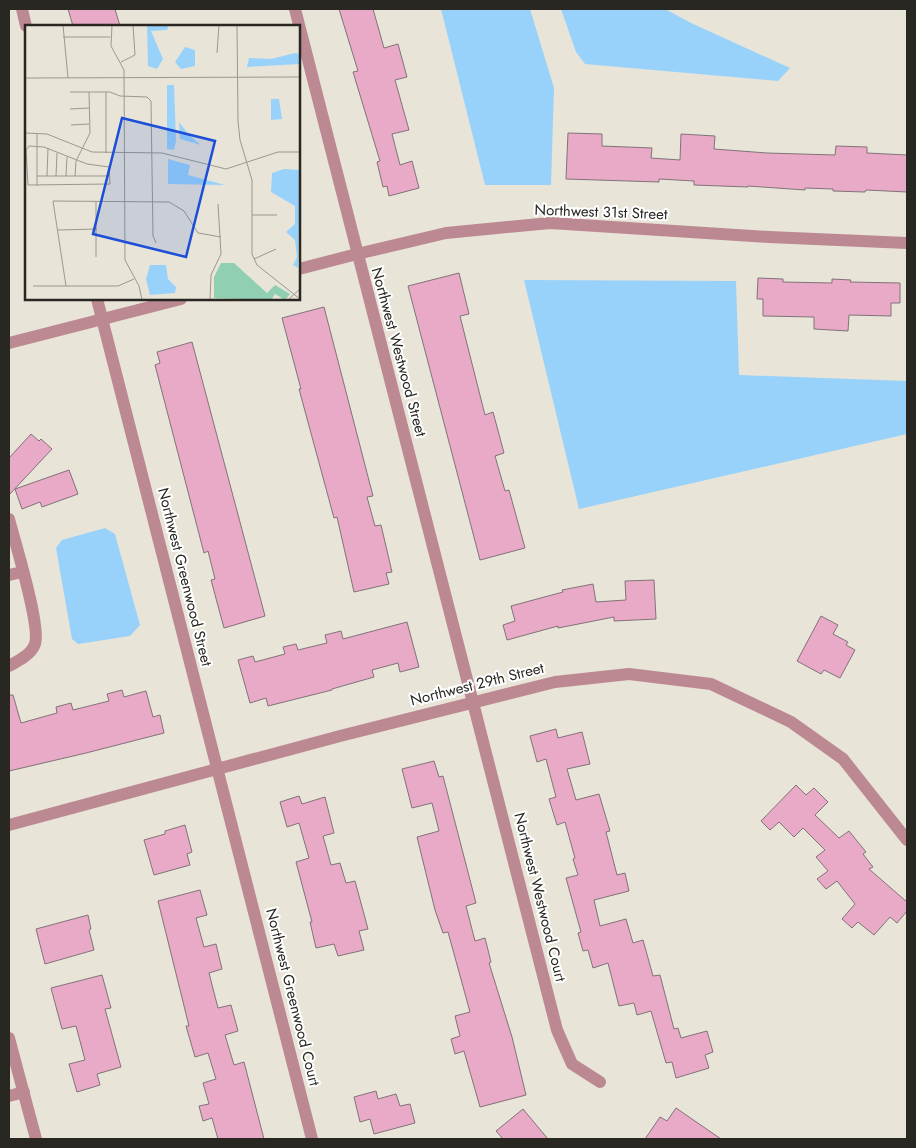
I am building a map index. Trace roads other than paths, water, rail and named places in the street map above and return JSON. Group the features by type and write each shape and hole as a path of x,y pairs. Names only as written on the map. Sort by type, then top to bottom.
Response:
{"street":[{"path":"22,9 26,25"},
{"name":"Northwest Westwood Street","path":"295,9 299,25"},
{"name":"Northwest Westwood Street","path":"300,29 473,702"},
{"name":"Northwest 31st Street","path":"300,269 446,233 550,223 769,237 907,243"},
{"name":"Northwest Greenwood Street","path":"97,300 242,863"},
{"path":"9,343 177,300"},
{"path":"9,519 36,626 35,645 22,660 9,666"},
{"path":"9,575 22,572"},
{"name":"Northwest 29th Street","path":"9,825 340,736 555,682 629,674 711,684 791,722 843,759 907,840"},
{"name":"Northwest Westwood Court","path":"473,702 557,1030 572,1064 600,1082"},
{"name":"Northwest Greenwood Court","path":"242,863 312,1139"},
{"path":"9,1038 36,1139"},
{"path":"9,1096 24,1092"}],"water":[{"path":"441,9 530,9 554,88 551,185 485,185"},
{"path":"561,9 665,9 691,23 790,68 778,81 585,64 576,52"},
{"path":"524,280 736,281 739,375 907,381 907,434 579,509"},
{"path":"105,528 115,534 140,625 130,636 78,644 72,639 56,548 62,540"}]}
